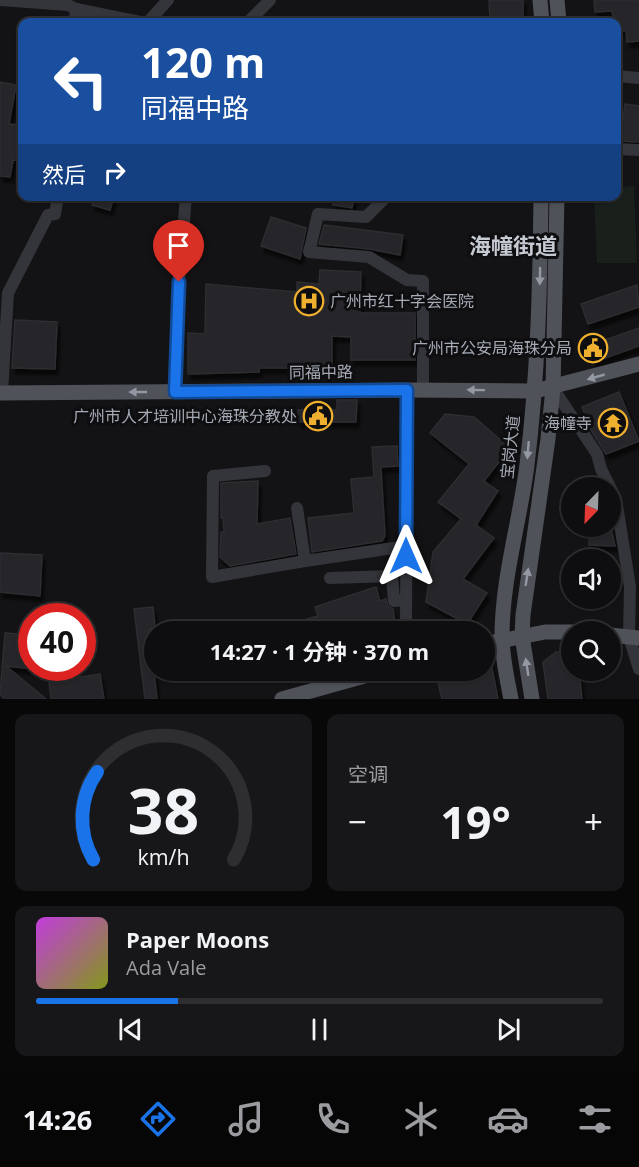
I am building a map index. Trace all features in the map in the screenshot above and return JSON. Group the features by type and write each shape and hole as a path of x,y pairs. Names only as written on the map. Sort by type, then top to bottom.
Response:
{"main road":[{"path":"540,0 542,18"},
{"path":"557,0 559,18"},
{"name":"宝岗大道","path":"511,699 502,640 503,614 527,464 535,391 540,305 542,201"},
{"path":"532,699 522,636 525,589 544,466 553,388 557,201"},
{"name":"同福中路","path":"1,393 535,391 639,364"},
{"path":"495,642 522,636 561,633"},
{"path":"282,699 347,681"}],"street":[{"path":"0,0 68,5 76,9 120,18"},
{"path":"152,18 168,0"},
{"path":"253,18 270,0"},
{"path":"75,18 76,9"},
{"path":"621,76 639,78"},
{"path":"621,149 639,150"},
{"path":"1,393 4,291 48,215 55,214 57,201"},
{"path":"175,392 177,305 186,201"},
{"path":"382,201 366,217 318,214 309,252 369,257 407,280 423,280 423,390"},
{"path":"553,388 597,454 601,469 616,499 630,587 639,669"},
{"path":"406,621 407,390"},
{"path":"265,471 213,476 212,577 406,546"},
{"path":"297,508 305,561"},
{"path":"330,578 392,576 394,601 406,600"}],"shaded area":[{"path":"634,186 637,263 597,263 594,201 621,201 621,187"}],"building":[{"path":"489,0 523,0 523,16 490,18"},
{"path":"594,0 639,0 639,41 627,42 626,31 621,31 621,18 613,18 612,11 595,12"},
{"path":"0,82 16,85 9,124 18,125 18,161 13,160 10,177 0,176"},
{"path":"625,104 639,106 639,142 621,141"},
{"path":"93,201 113,201 110,210 92,205"},
{"path":"334,201 353,201 352,208 333,205"},
{"path":"271,217 306,228 300,259 261,246"},
{"path":"324,225 403,235 400,255 370,249 319,244"},
{"path":"320,270 361,272 360,313 415,313 415,360 351,360 351,337 332,336 332,368 259,368 259,372 188,374 188,333 205,334 206,284 297,292 297,282 319,284"},
{"path":"637,285 639,307 588,324 581,304"},
{"path":"15,320 57,322 55,369 12,368"},
{"path":"639,328 639,346 594,362 588,346"},
{"path":"619,392 639,441 606,454 592,432 582,407"},
{"path":"337,400 357,400 356,422 298,422 298,410 337,410"},
{"path":"445,414 474,417 510,448 484,481 498,491 476,525 494,538 463,579 487,593 469,621 461,621 426,602 433,552 461,519 438,502 469,464 430,433"},
{"path":"397,446 398,466 381,467 385,536 382,541 312,552 308,518 354,513 351,479 374,477 372,447"},
{"path":"258,481 257,524 290,518 296,554 230,566 220,557 221,532 224,532 223,518 221,518 221,483"},
{"path":"589,537 613,537 615,546 589,545"},
{"path":"0,553 42,555 40,596 0,592"},
{"path":"376,587 380,601 386,599 388,606 393,609 395,621 308,621 307,619 318,616 315,607"},
{"path":"153,607 154,621 144,621 144,681 155,681 157,699 145,699 134,609"},
{"path":"5,633 18,634 18,667 6,666 18,676 18,681 24,681 46,699 4,699 0,694"},
{"path":"556,652 561,652 561,681 580,681 582,699 548,699 543,662"},
{"path":"100,674 104,699 51,699 49,682 96,681 96,675"},
{"path":"438,681 494,681 498,699 442,699"}],"place":[{"name":"广州市红十字会医院","path":"309,301"},
{"name":"广州市公安局海珠分局","path":"593,348"},
{"name":"广州市人才培训中心海珠分教处","path":"318,416"},
{"name":"海幢寺","path":"613,423"}],"district":[{"name":"海幢街道","path":"513,246"}],"route":[{"path":"179,282 175,392 407,390 406,556"}]}
